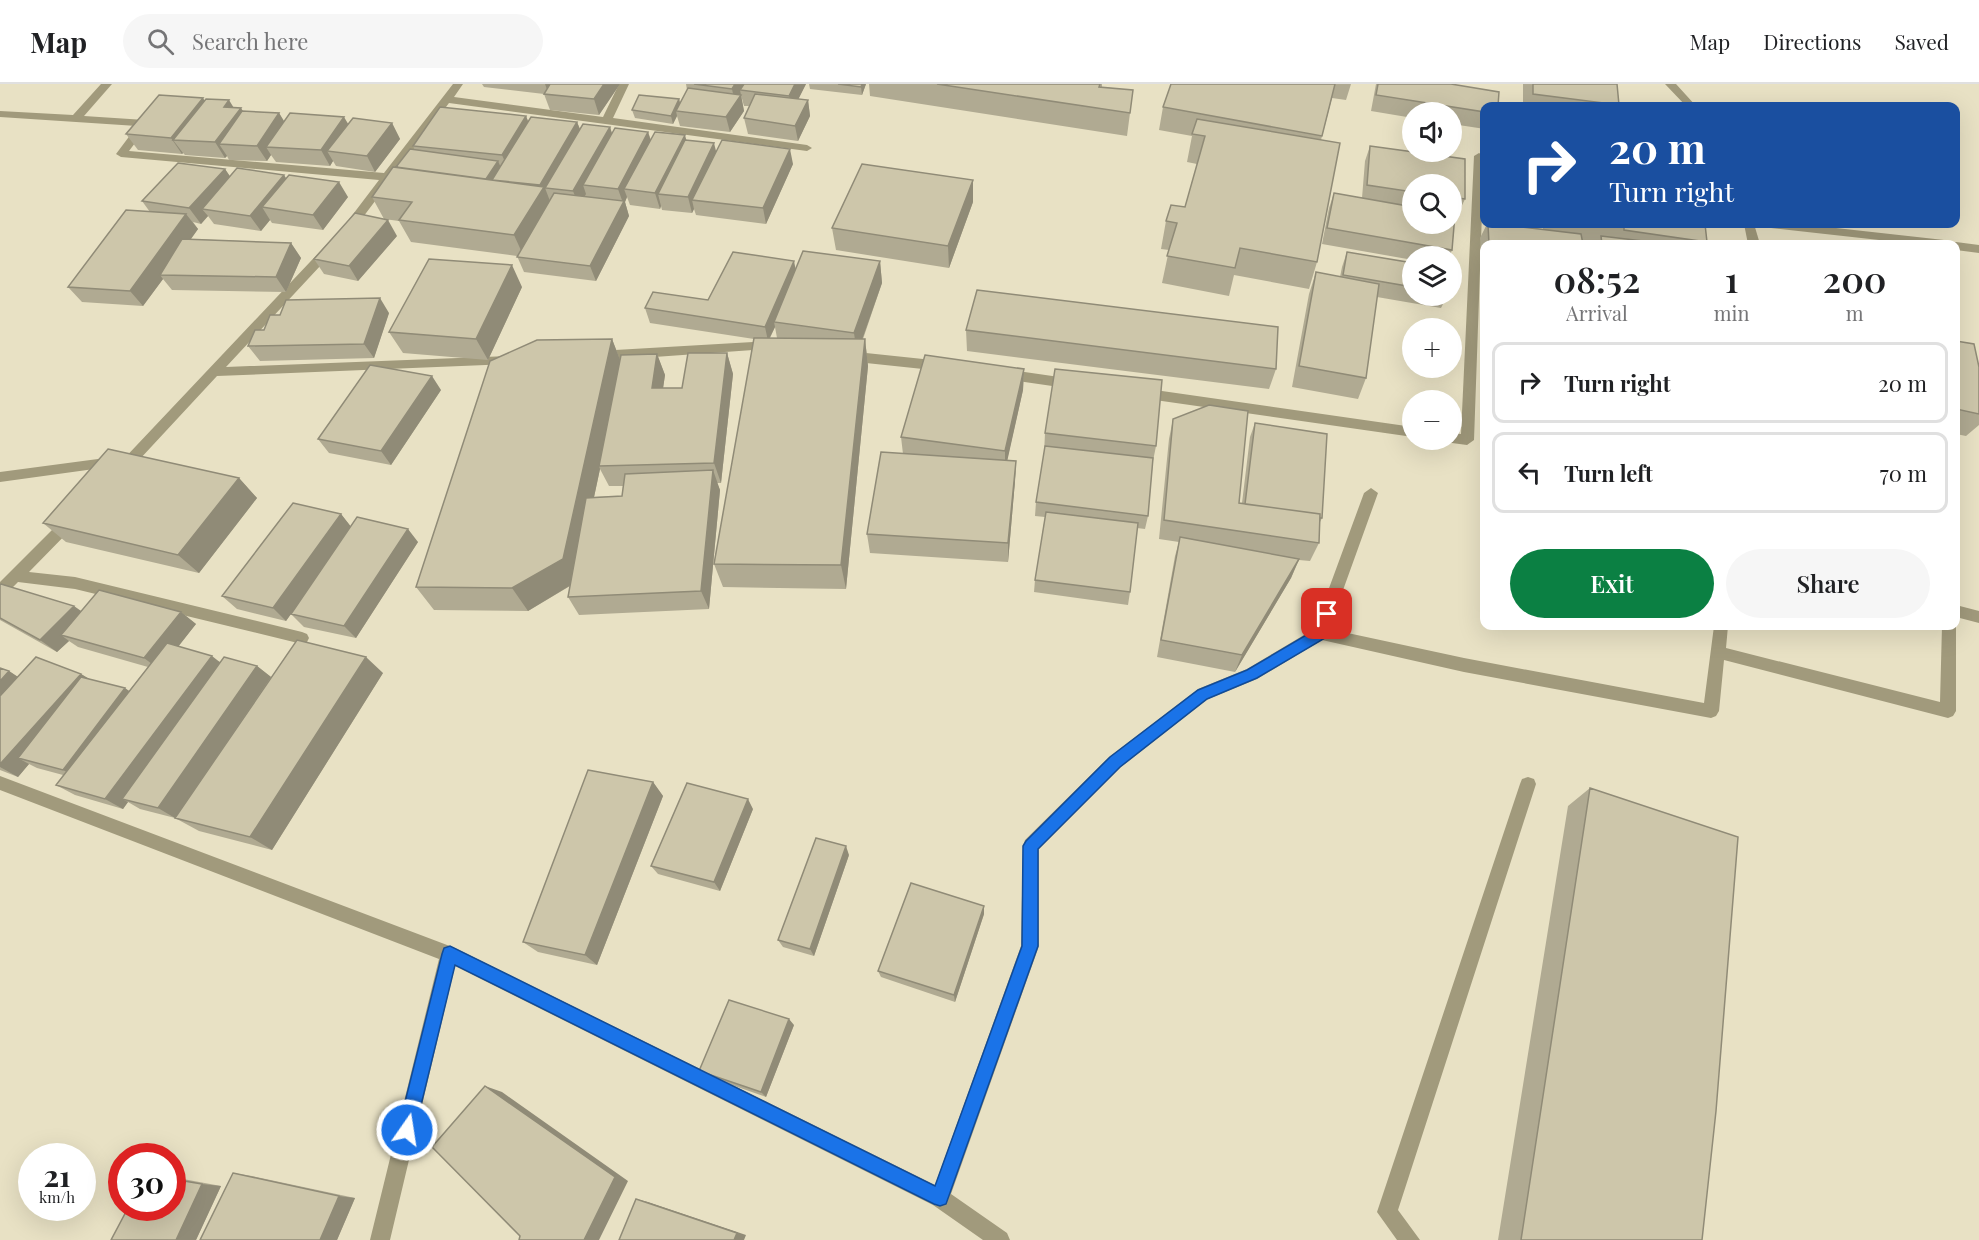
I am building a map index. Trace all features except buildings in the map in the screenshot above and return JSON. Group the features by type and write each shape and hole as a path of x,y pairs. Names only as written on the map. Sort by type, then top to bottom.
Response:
{"street":[{"path":"76,117 107,84"},
{"path":"114,476 356,222 458,84"},
{"path":"606,121 624,84"},
{"path":"1670,84 1687,102"},
{"path":"446,99 807,148"},
{"path":"0,114 145,123 122,154 388,177"},
{"path":"1462,439 1467,440 1479,156"},
{"path":"1806,228 1909,240"},
{"path":"1960,247 1979,249"},
{"path":"582,357 753,346 788,350"},
{"path":"834,354 950,367"},
{"path":"212,372 524,361"},
{"path":"996,373 1089,386"},
{"path":"1124,391 1402,430"},
{"path":"0,477 131,459"},
{"path":"940,1198 1030,946 1031,846 1115,762 1203,694 1252,674 1320,633 1371,494"},
{"path":"0,591 81,509"},
{"path":"15,576 75,583 302,638"},
{"path":"1960,612 1979,617"},
{"path":"1320,633 1464,665 1710,711 1721,630"},
{"path":"1718,652 1948,711 1949,630"},
{"path":"0,783 450,954 940,1198 1000,1240"},
{"path":"1410,1240 1387,1212 1528,783"},
{"path":"380,1240 450,954"}],"route":[{"path":"407,1130 450,954 940,1198 1030,946 1031,846 1115,762 1203,694 1252,674 1320,633 1327,614"}]}
